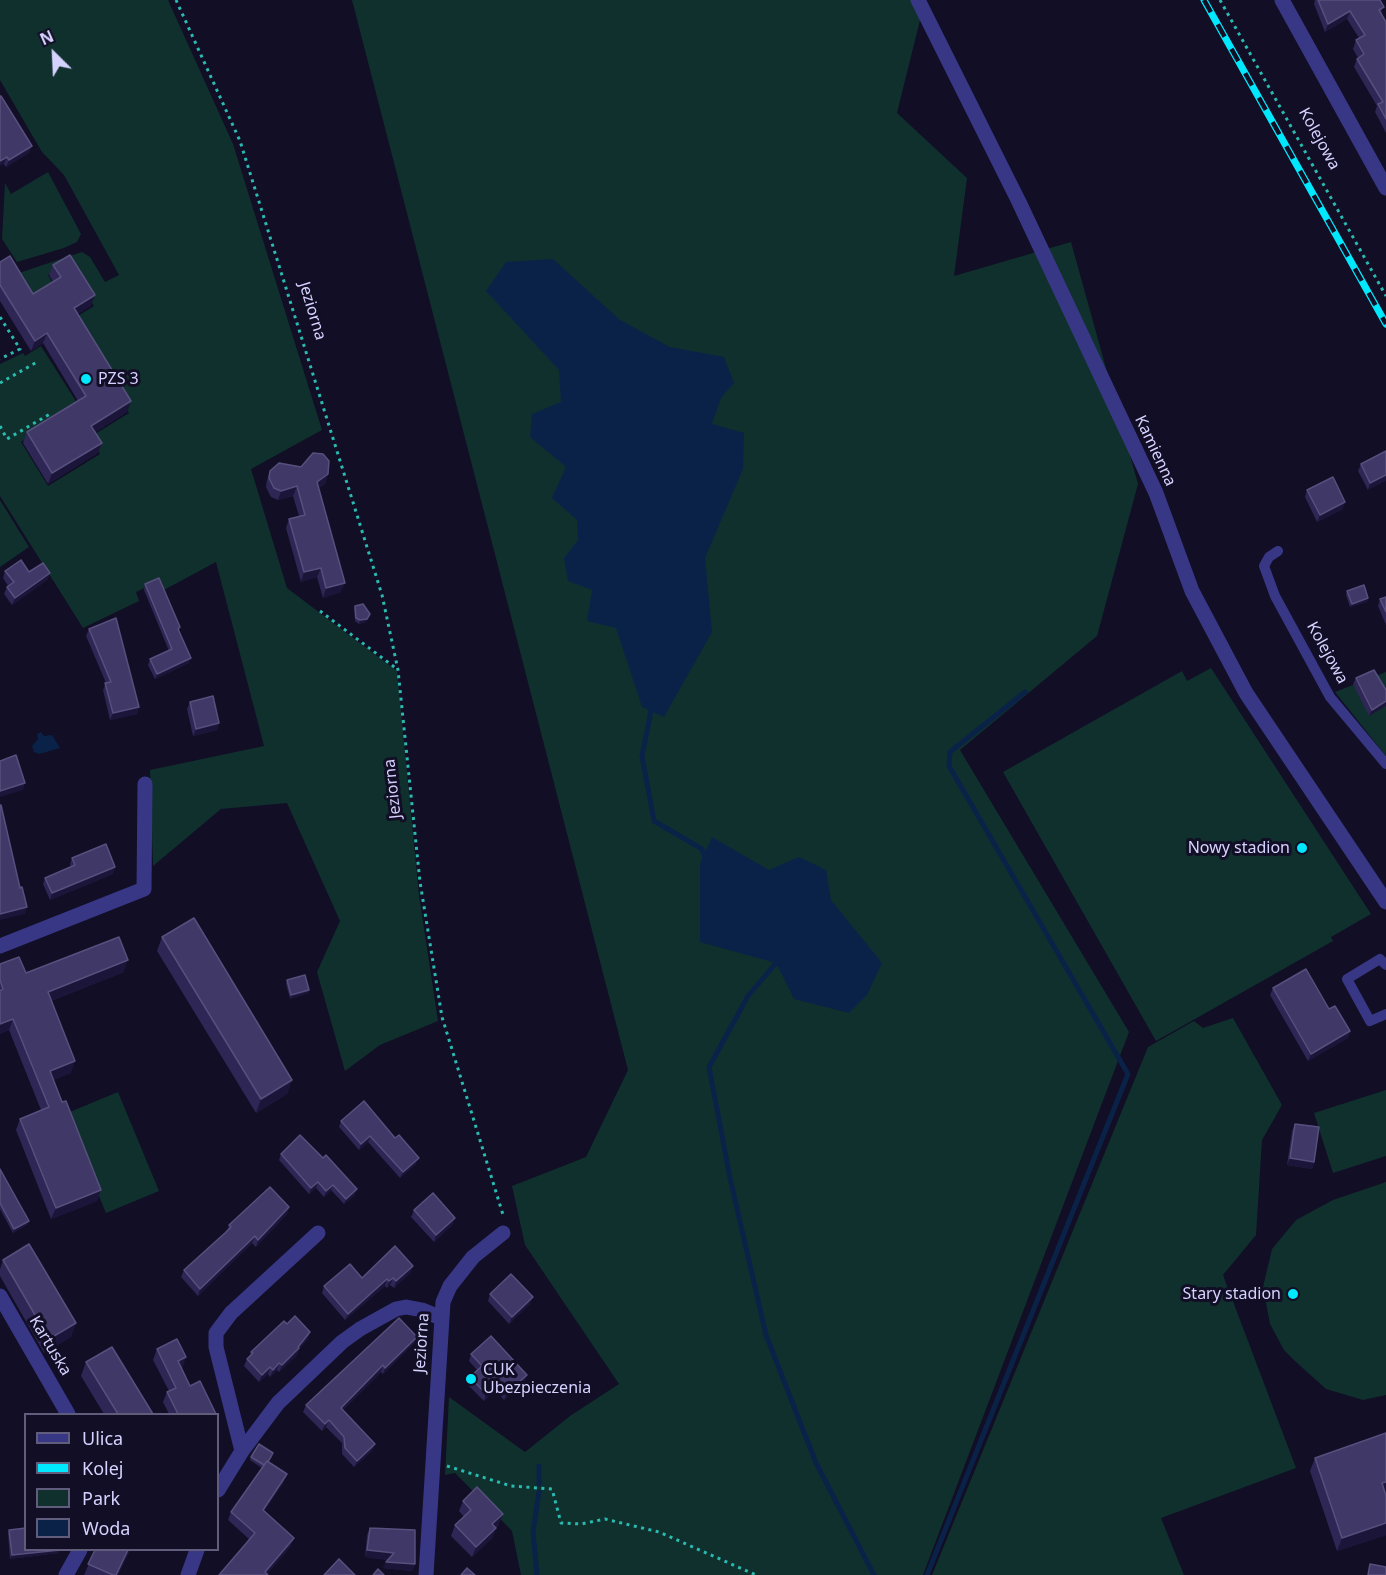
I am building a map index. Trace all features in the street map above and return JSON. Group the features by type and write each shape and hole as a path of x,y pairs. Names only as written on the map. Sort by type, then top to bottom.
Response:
{"street":[{"name":"Kamienna","path":"918,0 1019,202 1155,493 1192,591 1246,693 1386,902"},
{"path":"1282,0 1386,188"},
{"path":"0,946 144,889 145,784"},
{"path":"242,1451 216,1347 216,1333 231,1313 318,1233"},
{"name":"Jeziorna","path":"426,1575 443,1302 450,1286 473,1257 503,1233"},
{"name":"Kartuska","path":"0,1296 68,1413"},
{"path":"219,1488 242,1451 282,1398 360,1329 396,1309 406,1307 441,1318"},
{"path":"66,1575 79,1551"},
{"path":"189,1575 197,1551"}],"lane":[{"name":"Kolejowa","path":"1278,550 1269,557 1264,566 1275,596 1330,697 1386,764"},
{"path":"1386,965 1380,958 1347,979 1370,1021 1386,1014"}],"path":[{"name":"Jeziorna","path":"176,0 240,141 382,595 398,670 420,882 442,1017 497,1189 504,1218 503,1233"},
{"name":"Kolejowa","path":"1220,0 1386,297"},
{"path":"0,316 20,349 0,359"},
{"path":"0,383 37,362"},
{"path":"0,426 8,439 50,414"},
{"path":"320,611 398,670"},
{"path":"432,1461 511,1486 552,1489 561,1523 581,1524 605,1520 659,1532 756,1575"}],"green space":[{"path":"0,0 168,0 233,144 322,430 251,469 287,588 397,671 419,895 438,1021 380,1045 345,1071 317,972 340,921 287,803 221,809 153,866 150,770 264,746 216,562 162,591 157,582 136,592 139,601 83,628 0,496 0,364 23,353 25,356 41,346 79,406 21,442 48,486 100,454 90,437 129,413 73,319 94,306 66,264 48,275 55,287 30,303 13,275 82,252 90,257 105,282 119,275 64,175 42,152 0,80"},
{"path":"352,0 925,0 897,113 967,178 954,276 1071,242 1138,484 1097,636 960,750 1129,1032 923,1575 521,1575 512,1531 455,1473 445,1475 449,1397 525,1452 570,1416 619,1384 525,1245 512,1186 586,1157 628,1070"},
{"path":"48,172 81,234 77,242 64,248 17,262 2,239 5,183 11,194"},
{"path":"0,500 29,547 0,567"},
{"path":"1211,668 1371,914 1331,937 1333,941 1156,1041 1003,772 1182,671 1187,681"},
{"path":"1386,672 1386,756 1335,692"},
{"path":"1233,1018 1282,1105 1262,1140 1256,1235 1223,1275 1296,1468 1161,1518 1184,1575 932,1575 1148,1047 1194,1021 1203,1028"},
{"path":"1386,1090 1386,1156 1333,1173 1314,1113"},
{"path":"118,1092 159,1191 106,1213 65,1114"},
{"path":"1386,1182 1386,1395 1363,1400 1326,1389 1284,1350 1270,1324 1263,1287 1272,1249 1296,1220 1333,1200"}],"water":[{"path":"553,259 620,320 670,347 724,357 734,383 721,398 712,424 744,433 743,469 705,558 712,632 664,717 642,707 616,628 587,621 592,590 568,581 564,558 578,540 577,520 552,498 566,467 530,437 532,414 561,402 559,370 486,291 506,262"},
{"path":"41,732 44,736 52,735 60,748 39,754 34,752 32,746 38,739 37,734"},
{"path":"712,837 769,870 799,857 826,870 831,900 882,963 867,995 849,1013 794,999 776,963 700,942 700,864"}],"building":[{"path":"1318,0 1380,0 1384,7 1379,10 1386,22 1386,119 1378,104 1383,102 1357,59 1364,54 1356,40 1365,35 1350,11 1328,24"},
{"path":"0,96 32,146 9,160 7,157 0,161"},
{"name":"PZS 3","path":"70,255 95,295 74,308 131,401 91,426 102,443 52,473 27,432 86,396 47,333 35,341 0,285 0,262 10,256 33,294 61,277 53,265"},
{"path":"1386,451 1386,475 1370,483 1361,464"},
{"path":"313,453 323,454 329,461 328,474 317,482 345,583 326,588 321,568 304,572 289,519 305,515 297,486 281,491 274,488 269,478 270,471 279,463 301,467"},
{"path":"1333,477 1345,502 1320,515 1307,490"},
{"path":"21,560 29,572 43,563 50,573 15,598 7,587 14,582 5,571"},
{"path":"159,578 191,658 157,674 150,659 172,649 145,584"},
{"path":"1364,585 1368,598 1352,604 1347,591"},
{"path":"1386,597 1386,612 1380,599"},
{"path":"363,604 370,614 367,619 360,620 356,618 355,606"},
{"path":"116,618 139,707 113,713 105,683 111,682 89,629"},
{"path":"1374,670 1386,690 1386,701 1372,710 1356,678"},
{"path":"213,696 219,723 196,729 190,702"},
{"path":"16,755 25,783 0,791 0,761"},
{"path":"0,805 20,888 22,887 27,907 0,914"},
{"path":"106,844 115,867 52,893 45,878 75,865 72,858"},
{"path":"194,918 292,1080 261,1099 162,937"},
{"path":"119,937 128,960 48,992 75,1061 50,1071 62,1102 66,1101 101,1190 56,1208 20,1119 49,1107 13,1019 0,1024 0,991 3,989 0,980 0,964 19,957 26,973"},
{"path":"1306,969 1329,1009 1335,1006 1350,1031 1311,1054 1273,988"},
{"path":"305,975 309,990 291,995 287,980"},
{"path":"364,1101 395,1138 399,1135 419,1158 403,1172 370,1136 361,1144 341,1121"},
{"path":"1295,1124 1319,1127 1314,1162 1290,1158"},
{"path":"300,1135 323,1158 326,1155 357,1189 346,1199 333,1185 326,1191 318,1182 311,1188 281,1154"},
{"path":"0,1169 29,1221 14,1229 0,1203"},
{"path":"270,1187 289,1207 258,1240 255,1236 200,1289 184,1270 225,1233 231,1227 229,1225"},
{"path":"433,1193 455,1218 436,1235 414,1210"},
{"path":"29,1244 76,1323 49,1339 3,1260"},
{"path":"395,1246 413,1266 396,1281 393,1278 389,1281 387,1279 348,1314 324,1286 350,1264 362,1278"},
{"path":"511,1274 533,1297 512,1317 490,1294"},
{"path":"295,1316 310,1332 299,1348 282,1365 279,1363 273,1370 270,1367 262,1375 247,1359 253,1353 251,1352 284,1321 287,1324"},
{"path":"399,1318 417,1337 385,1368 383,1365 341,1408 375,1444 357,1461 345,1448 344,1437 329,1420 325,1424 306,1405"},
{"path":"491,1336 527,1375 507,1393 498,1383 486,1394 470,1377 482,1366 471,1354"},
{"path":"177,1339 186,1357 178,1361 190,1386 200,1381 216,1413 178,1413 167,1392 176,1388 157,1349"},
{"path":"112,1347 152,1413 117,1413 86,1362"},
{"path":"1386,1433 1386,1482 1382,1483 1386,1496 1386,1523 1342,1538 1315,1458"},
{"path":"259,1444 273,1453 264,1465 251,1457"},
{"path":"267,1461 287,1474 263,1510 294,1538 265,1572 268,1575 219,1575 255,1533 231,1512"},
{"path":"477,1487 503,1514 492,1524 496,1528 476,1547 455,1525 471,1510 463,1501"},
{"path":"24,1528 24,1551 50,1551 12,1555 9,1530"},
{"path":"370,1528 415,1530 415,1564 386,1562 394,1553 367,1550"},
{"path":"94,1551 128,1551 116,1575 88,1564"},
{"path":"339,1559 355,1575 324,1575"},
{"path":"1370,1564 1386,1567 1386,1575 1368,1575"},
{"path":"467,1568 475,1575 461,1575"},
{"path":"378,1569 384,1575 373,1575"}],"waterway":[{"path":"927,1575 1128,1074 949,766 950,752 1025,692"},
{"path":"651,711 642,756 654,821 702,849 706,862"},
{"path":"772,959 776,963 748,996 709,1067 730,1178 766,1335 816,1463 874,1575"},
{"path":"539,1466 539,1484"},
{"path":"537,1575 533,1532 539,1492"}],"railway":[{"path":"1204,0 1386,324"}],"place":[{"name":"PZS 3","path":"86,379"},
{"name":"Nowy stadion","path":"1302,848"},
{"name":"Stary stadion","path":"1293,1294"},
{"name":"CUK Ubezpieczenia","path":"471,1379"}]}
